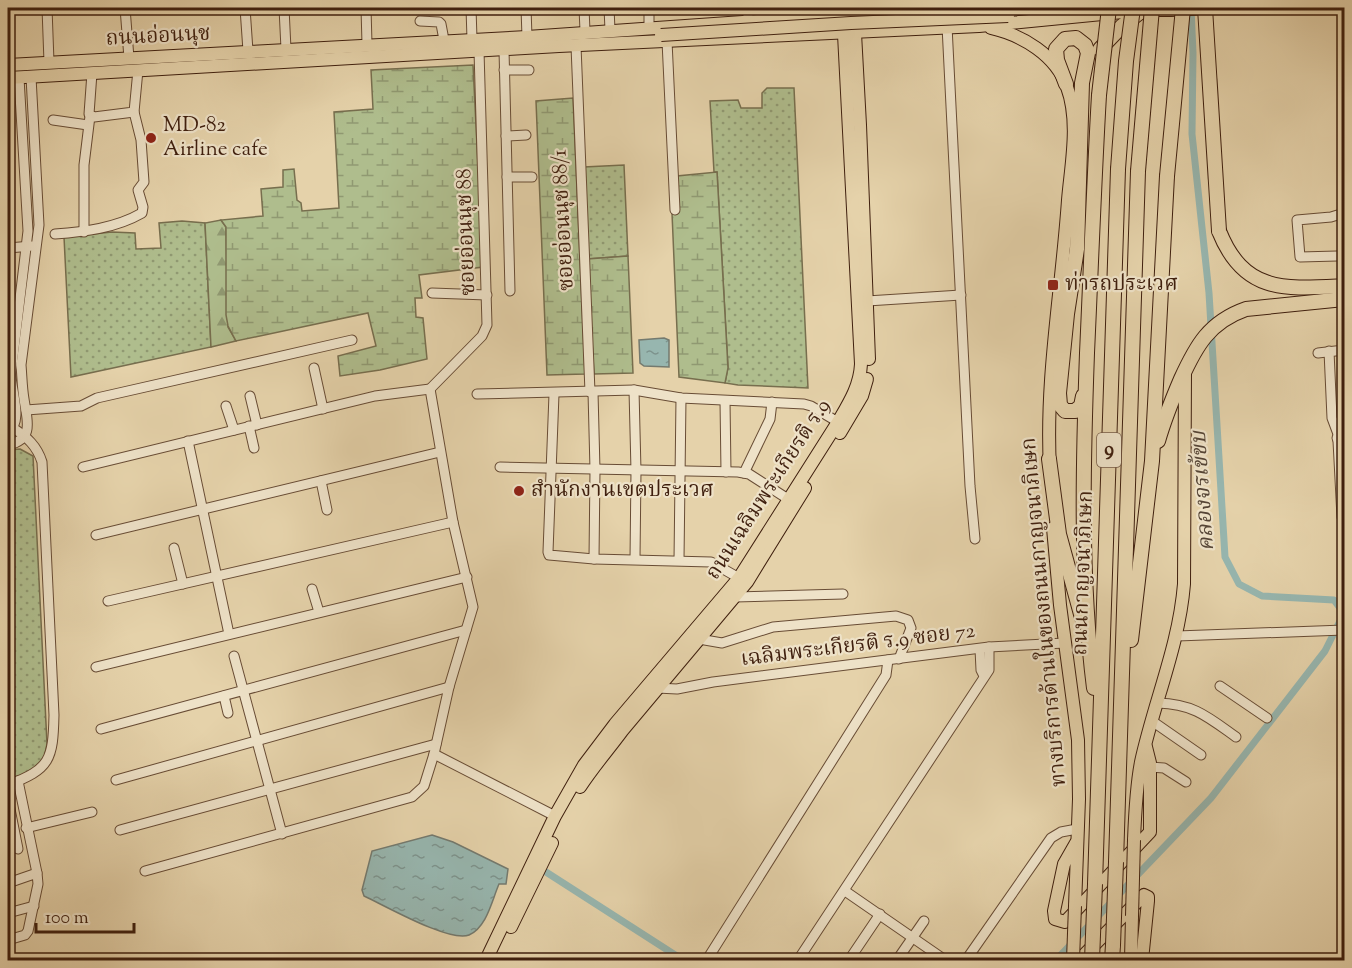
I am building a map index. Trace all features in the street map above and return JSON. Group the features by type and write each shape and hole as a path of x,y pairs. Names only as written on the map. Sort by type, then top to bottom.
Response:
{"highway":[{"path":"1084,74 1106,43 1143,8"},
{"name":"ถนนกาญจนาภิเษก","path":"1092,960 1118,169 1126,61 1143,8"},
{"name":"ถนนกาญจนาภิเษก","path":"1112,960 1143,8"},
{"path":"1206,8 1219,231 1225,246 1245,271 1259,280 1307,295 1344,299"},
{"path":"1120,706 1126,686 1152,461 1177,9"},
{"path":"1100,732 1088,640 1084,464 1093,198 1106,11"},
{"path":"1066,84 1056,52 1059,44 1065,39 1079,39 1087,47 1087,57 1084,74 1077,249 1067,314 1059,397 1060,405 1065,411 1075,411 1081,406 1087,355"},
{"path":"1152,461 1167,412 1185,370 1193,353 1210,330 1234,313 1344,286"},
{"path":"1049,459 1063,550 1088,640"}],"main road":[{"name":"ถนนอ่อนนุช","path":"19,78 504,50 610,30 748,14 814,17 848,11 882,12 898,9 944,8"},
{"name":"ถนนอ่อนนุช","path":"588,35 664,38 815,34 979,26 1143,8 1206,8"},
{"path":"1340,8 1344,10"},
{"name":"ถนนอ่อนนุช","path":"18,64 527,37 560,39 576,46 851,23 1008,16 1080,10 1106,11"},
{"name":"ถนนเฉลิมพระเกียรติ ร.9","path":"486,960 555,816 584,765 615,724 739,578 838,422 859,381 861,364 848,11"},
{"path":"882,12 873,23 882,29"},
{"path":"814,17 823,25 822,31 815,34"},
{"name":"ทางบริการด้านในของถนนกาญจนาภิเษก","path":"979,26 1013,34 1028,42 1054,65 1066,84 1072,104 1073,127 1065,247 1051,389 1049,459 1055,552 1078,740 1073,960"},
{"name":"ถนนเฉลิมพระเกียรติ ร.9","path":"495,960 576,792 657,688 735,597 769,547 862,396 868,368 867,301 849,32"},
{"path":"18,64 19,78"},
{"path":"1131,960 1136,800 1145,746 1177,636 1184,584 1185,370"},
{"path":"1076,843 1064,864 1054,911 1055,919 1061,922 1065,922 1150,832 1150,767 1145,746"},
{"path":"1079,960 1144,895 1148,897 1148,901 1142,960"}],"street":[{"path":"47,8 49,62"},
{"path":"125,8 129,58"},
{"path":"245,8 248,51"},
{"path":"284,8 286,49"},
{"path":"366,8 367,44"},
{"path":"471,8 472,39"},
{"path":"526,8 527,37"},
{"path":"584,8 588,35"},
{"path":"609,8 610,30"},
{"path":"649,8 649,27"},
{"path":"420,21 439,22 444,40"},
{"path":"947,26 970,486 975,539"},
{"path":"664,38 675,210"},
{"name":"ซอยอ่อนนุช 88/1","path":"576,46 595,470 594,559"},
{"path":"504,50 510,291"},
{"name":"ซอยอ่อนนุช 88","path":"430,389 486,331 488,325 479,51"},
{"path":"55,234 84,232 142,213 143,207 138,190 144,182 143,164 141,140 134,112 138,70"},
{"path":"504,70 529,70"},
{"path":"84,232 84,165 92,73"},
{"path":"8,784 30,776 45,765 50,756 54,726 42,462 38,451 25,435 10,430 17,416 10,374 27,246 28,221 19,78"},
{"path":"8,446 16,443 25,435 29,422 21,365 39,225 19,78"},
{"path":"53,120 89,121 134,112"},
{"path":"506,136 526,135"},
{"path":"507,177 532,177"},
{"path":"1337,256 1300,256 1297,220 1331,217 1344,213"},
{"path":"8,248 37,247"},
{"path":"432,294 487,295"},
{"path":"867,301 961,295"},
{"path":"26,410 81,406 97,399 352,340"},
{"path":"1318,352 1344,350"},
{"path":"1329,351 1332,418 1341,438 1342,517 1344,520"},
{"path":"314,368 322,409"},
{"path":"83,467 375,396 430,389 453,522 473,607 449,687 434,754 424,786 412,797 145,870"},
{"path":"477,394 554,394 634,390 681,398 811,406 838,422"},
{"path":"634,390 635,559"},
{"path":"554,394 548,554 552,557 711,562 739,578"},
{"path":"250,396 254,448"},
{"path":"679,560 681,398"},
{"path":"725,401 726,472"},
{"path":"744,472 770,419 772,402"},
{"path":"226,406 234,430"},
{"path":"188,441 229,634"},
{"path":"96,535 440,452"},
{"path":"500,467 744,472 788,499"},
{"path":"321,481 327,510"},
{"path":"108,601 453,522"},
{"path":"174,548 183,584"},
{"path":"96,667 467,577"},
{"path":"312,589 319,612"},
{"path":"735,597 843,594"},
{"path":"699,639 722,643 773,627 896,616 908,620 911,628 899,659"},
{"path":"101,729 466,630"},
{"path":"1177,636 1344,630"},
{"name":"เฉลิมพระเกียรติ ร.9 ซอย 72","path":"657,688 677,689 713,682 984,648 1065,643"},
{"path":"798,960 984,676 981,670 984,648"},
{"path":"234,657 282,834"},
{"path":"708,958 886,675 888,660"},
{"path":"1220,686 1267,718"},
{"path":"116,780 449,687"},
{"path":"224,696 228,713"},
{"path":"1158,703 1184,705 1194,709 1236,737"},
{"path":"1152,721 1202,755"},
{"path":"120,830 436,744"},
{"path":"434,754 555,816"},
{"path":"1150,767 1164,768 1186,782"},
{"path":"8,940 27,933 38,884 18,781"},
{"path":"8,799 18,849"},
{"path":"26,828 92,812"},
{"path":"966,960 1051,838 1061,832 1077,830"},
{"path":"8,883 37,873"},
{"path":"845,891 945,960"},
{"path":"8,913 34,906"},
{"path":"849,960 880,915"},
{"path":"897,960 924,921"}],"green space":[{"path":"473,65 483,267 419,275 422,298 415,298 416,317 423,318 427,359 340,376 338,356 376,346 368,313 236,341 228,326 226,315 226,227 221,220 263,216 261,189 283,187 283,170 294,169 297,200 301,203 302,211 339,208 334,112 373,109 371,70"},
{"path":"767,88 794,88 808,388 725,383 728,367 717,172 714,172 710,101 738,100 741,108 762,108 762,93"},
{"path":"573,98 585,374 547,375 536,101"},
{"path":"624,165 628,256 587,259 584,167"},
{"path":"717,172 728,368 725,383 679,377 672,213 679,211 677,176"},
{"path":"221,220 226,227 228,327 236,341 211,347 205,223"},
{"path":"182,221 205,223 211,347 71,377 64,237 112,232 135,233 136,249 161,248 159,223"},
{"path":"628,256 633,373 594,374 587,259"},
{"path":"8,304 14,304 8,357"},
{"path":"8,357 13,417 11,425 8,425"},
{"path":"20,449 33,456 47,744 43,763 29,773 8,779 8,450"}],"water":[{"path":"664,338 669,340 669,367 644,366 640,363 639,340"},
{"path":"432,835 453,842 508,869 506,884 499,884 485,920 469,935 447,934 433,929 364,896 362,890 372,851"}],"waterway":[{"name":"คลองจรเข้ขบ","path":"1056,960 1211,798 1325,651 1344,613 1334,600 1262,596 1239,584 1225,557 1209,293 1192,134 1191,8"},
{"path":"546,872 683,960"}],"place":[{"name":"MD-82 Airline cafe","path":"151,138"},
{"name":"ท่ารถประเวศ","path":"1053,285"},
{"name":"สำนักงานเขตประเวศ","path":"519,491"}]}
